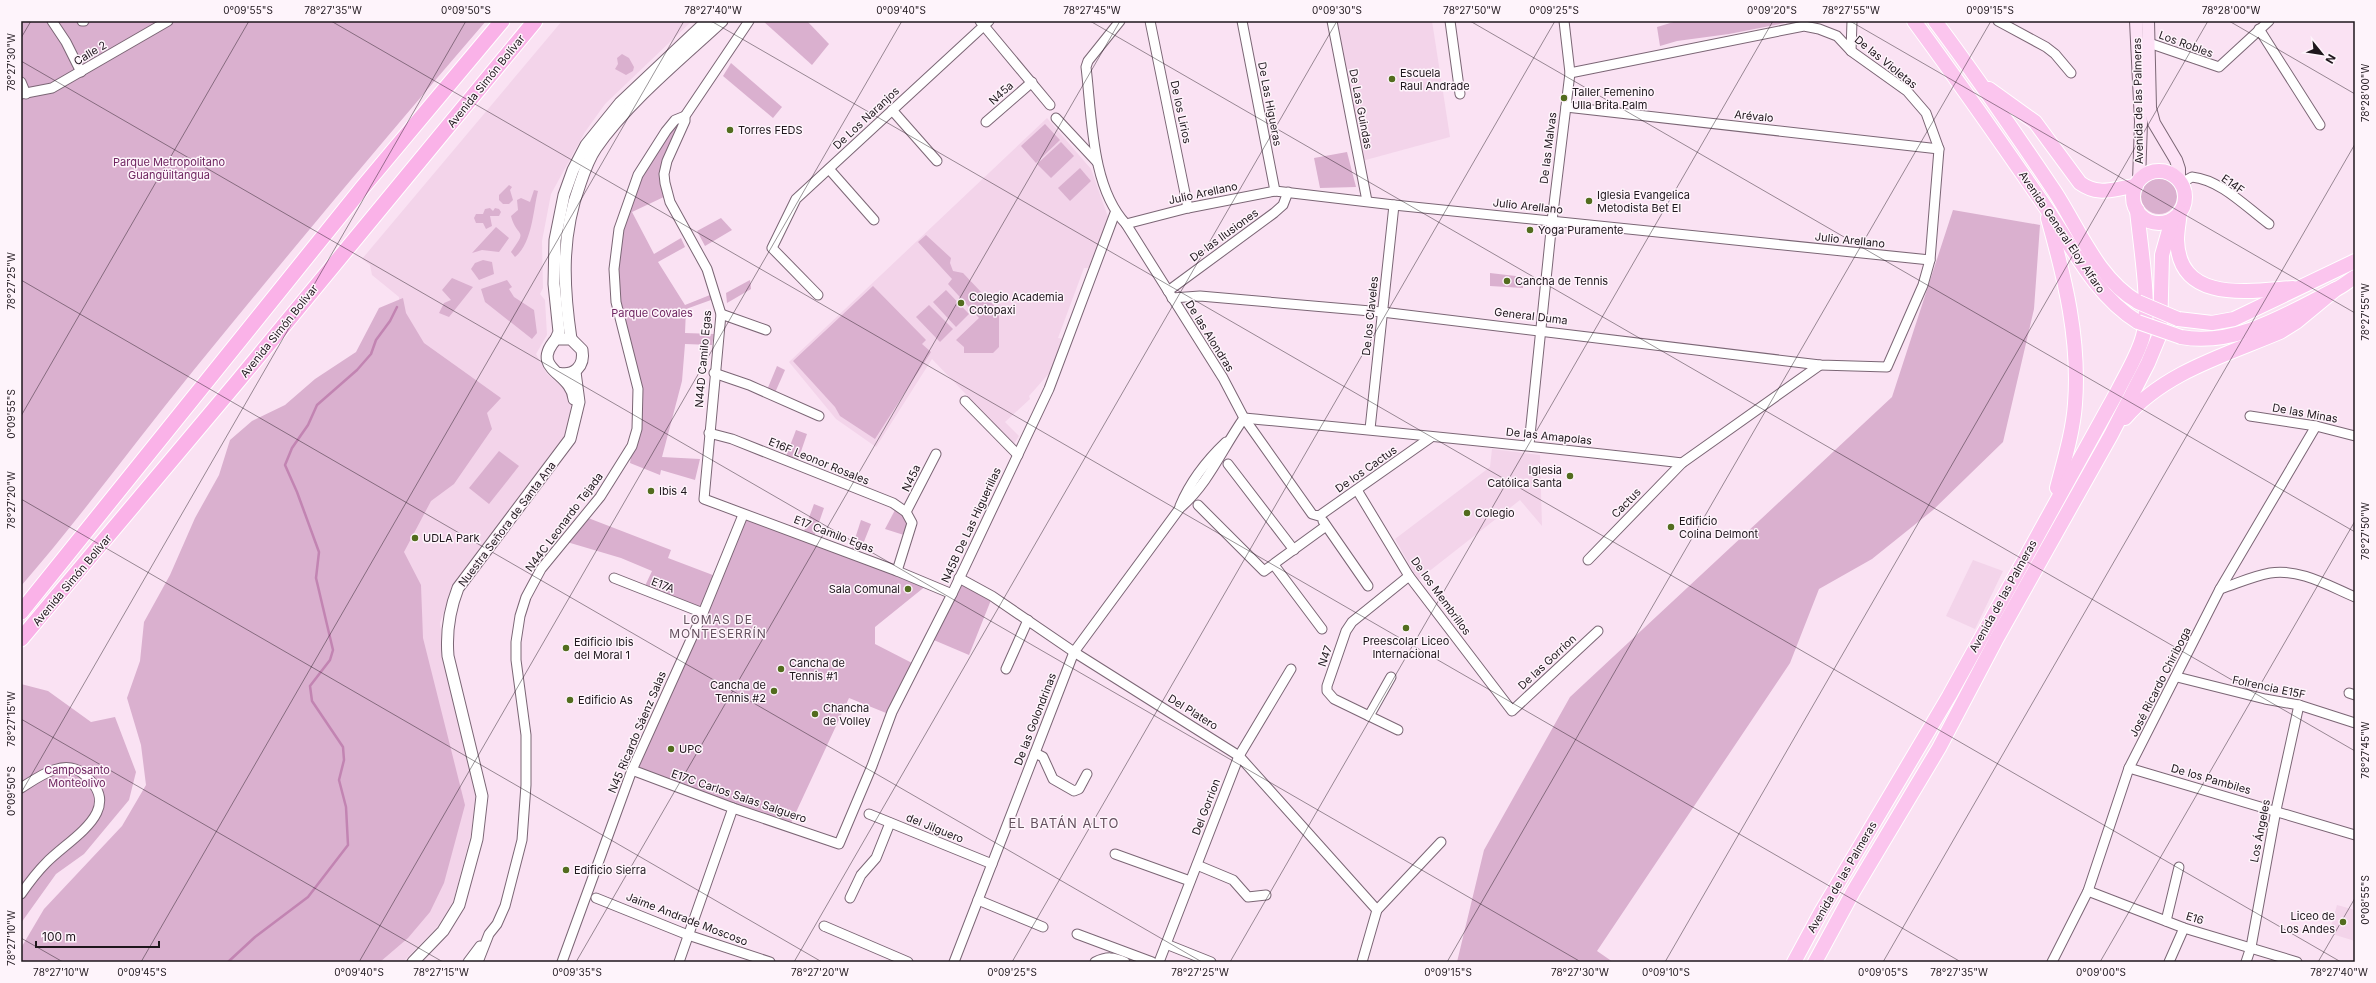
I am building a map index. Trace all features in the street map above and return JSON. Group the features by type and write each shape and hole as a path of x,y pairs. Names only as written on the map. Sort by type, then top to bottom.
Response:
{"highway":[{"name":"Avenida Simón Bolívar","path":"21,612 358,193 502,21"},
{"name":"Avenida Simón Bolívar","path":"21,639 238,381 535,21"}],"main road":[{"name":"Avenida General Eloy Alfaro","path":"1914,21 2044,204 2092,279 2115,306 2138,322 2181,337 2218,339 2262,325 2336,289 2355,277"},
{"name":"Avenida General Eloy Alfaro","path":"1934,21 1985,87 2056,194 2101,268 2126,295 2138,302 2178,319 2212,323 2234,319 2355,261"},
{"name":"Avenida de las Palmeras","path":"1794,962 1821,912 1949,696 2053,505 2118,392 2144,334 2145,295 2137,210 2134,199 2138,184 2141,122 2136,21"},
{"name":"Avenida de las Palmeras","path":"1815,962 1853,892 1939,748 1997,638 2111,436 2160,334 2162,255 2176,216 2185,198 2176,160 2154,123 2150,108 2148,21"},
{"path":"1985,87 2036,122 2080,183 2087,188 2093,191 2106,192 2120,187 2138,184"},
{"name":"Avenida de las Palmeras","path":"2138,184 2144,176 2158,171 2173,175 2180,182"},
{"path":"2044,204 2065,281 2075,346 2075,405 2053,505"},
{"path":"2137,210 2149,221 2156,223 2176,216 2179,253 2190,274 2215,290 2236,292 2301,288"},
{"path":"2111,436 2143,400 2171,380 2280,332 2296,322 2336,289"}],"street":[{"path":"52,21 66,42 81,72"},
{"name":"Calle 2","path":"24,94 52,88 168,21"},
{"path":"556,339 571,339 579,344 583,356 582,362 575,372 569,374 558,373 553,370 547,360 549,349 559,332 554,284 555,240 564,195 573,170 586,145 620,103 706,21"},
{"path":"571,339 564,274 565,241 570,212 595,149 608,132 652,86 722,21"},
{"path":"685,116 749,21"},
{"name":"De las Alondras","path":"1120,21 1088,61 1086,67 1096,162 1115,212 1126,224 1223,378 1244,418 1326,526 1368,586"},
{"name":"De los Lirios","path":"1150,21 1188,208"},
{"name":"De Las Higueras","path":"1242,21 1275,191"},
{"name":"De Las Guindas","path":"1332,21 1367,201"},
{"path":"1450,21 1460,94"},
{"name":"De las Malvas","path":"1529,446 1540,329 1570,73 1564,21"},
{"path":"1852,21 1852,50"},
{"path":"1998,21 2046,47 2055,54 2071,73"},
{"name":"Los Robles","path":"2149,43 2219,67 2269,21"},
{"path":"984,23 1050,105"},
{"name":"De Los Naranjos","path":"818,295 773,250 772,245 796,199 984,23"},
{"name":"De las Violetas","path":"1570,73 1804,26 1819,28 1837,36 1852,50 1907,91 1926,113 1939,149 1930,260 1923,285 1887,367"},
{"path":"2259,29 2320,125"},
{"path":"21,82 24,94"},
{"name":"N45a","path":"986,122 1032,82"},
{"name":"Arévalo","path":"1566,107 1939,149"},
{"path":"892,110 937,161"},
{"name":"N44D Camilo Egas","path":"685,116 686,121 667,162 665,183 670,202 707,269 721,314 709,434 706,500"},
{"name":"N44C Leonardo Tejada","path":"478,962 489,934 497,924 505,906 522,840 526,785 526,734 516,648 520,616 526,597 541,568 600,497 632,446 637,429 638,389 616,302 614,269 619,229 638,175 666,131 675,120 685,116"},
{"name":"De las Alondras","path":"1056,118 1096,162"},
{"path":"829,168 874,220"},
{"name":"E14F","path":"2180,182 2192,177 2206,180 2220,188 2269,224"},
{"name":"Julio Arellano","path":"1126,224 1188,208 1275,191 1394,205 1930,260"},
{"name":"De las Ilusiones","path":"1170,295 1274,213 1283,205 1288,192"},
{"name":"De los Claveles","path":"1370,429 1394,205"},
{"name":"N45B De Las Higuerillas","path":"839,844 872,766 892,712 952,594 1064,354 1115,212"},
{"name":"General Duma","path":"1170,295 1200,296 1382,312 1540,329 1820,365 1887,367"},
{"path":"721,314 766,330"},
{"path":"1682,463 1820,365"},
{"name":"Nuestra Señora de Santa Ana","path":"413,962 443,931 459,905 477,839 482,810 482,796 448,656 447,637 452,603 458,588 564,449 575,426 579,402 575,372"},
{"name":"Nuestra Señora de Santa Ana","path":"558,373 570,386 573,396 575,426"},
{"path":"714,373 749,385 819,416"},
{"path":"966,401 1018,455"},
{"name":"De las Minas","path":"2250,416 2316,426 2355,436"},
{"name":"De las Amapolas","path":"1244,418 1370,429 1430,438 1529,446 1682,463"},
{"name":"De las Golondrinas","path":"954,962 1074,652 1180,508 1186,492 1213,454 1230,438 1244,418"},
{"name":"José Ricardo Chiriboga","path":"2052,962 2088,891 2129,768 2177,677 2220,589 2316,426"},
{"name":"E16F Leonor Rosales","path":"709,434 732,439 893,503 906,512 912,523 897,571"},
{"name":"De los Cactus","path":"1317,516 1357,490 1430,438"},
{"name":"N45a","path":"906,512 936,454"},
{"name":"Cactus","path":"1588,560 1682,463"},
{"path":"1228,464 1294,550"},
{"name":"De los Membrillos","path":"1357,490 1409,576 1512,711"},
{"name":"E17 Camilo Egas","path":"706,500 897,571 952,594"},
{"path":"1198,506 1262,570 1267,571 1326,526"},
{"name":"N45 Ricardo Sáenz Salas","path":"562,962 632,770 703,613 743,515"},
{"path":"1274,565 1322,629"},
{"path":"2220,589 2270,573 2290,573 2309,577 2355,597"},
{"name":"N47","path":"1398,730 1334,699 1327,691 1327,686 1346,631 1352,622 1409,576"},
{"name":"E17A","path":"614,578 703,613"},
{"name":"Del Platero","path":"959,578 992,596 1074,652 1239,756 1377,910"},
{"path":"1006,670 1028,620"},
{"name":"De las Gorrion","path":"1512,711 1598,631"},
{"name":"Del Gorrion","path":"1159,962 1239,756 1292,669"},
{"path":"1369,716 1391,677"},
{"name":"Folrencia E15F","path":"2177,677 2265,699 2299,705 2355,723"},
{"name":"Los Ángeles","path":"2246,962 2251,947 2276,810 2299,705"},
{"path":"1035,753 1043,757 1053,778 1074,791 1079,789 1087,774"},
{"path":"21,788 50,770 71,768 81,771 93,782 100,800 95,820 45,863 21,894"},
{"name":"De los Pambiles","path":"2129,768 2276,810 2355,835"},
{"name":"E17C Carlos Salas Salguero","path":"632,770 733,808 839,844"},
{"path":"678,962 733,808"},
{"name":"del Jilguero","path":"869,814 992,864"},
{"path":"850,898 861,874 876,858 890,823"},
{"path":"1362,962 1377,910 1441,842"},
{"path":"1115,854 1190,881"},
{"path":"1197,865 1233,880 1248,897 1266,895"},
{"path":"2166,921 2179,868"},
{"name":"E16","path":"2088,891 2184,928 2297,962"},
{"name":"Jaime Andrade Moscoso","path":"596,898 688,935 770,962"},
{"path":"978,900 1043,927"},
{"path":"824,926 908,962"},
{"path":"2169,962 2184,928"},
{"path":"468,962 489,934"},
{"path":"1077,934 1152,962"},
{"path":"1166,944 1211,962"},
{"path":"1096,962 1106,957 1114,957 1125,962"}],"shaded area":[{"name":"UDLA Park","path":"562,21 692,21 605,104 585,132 551,194 542,241 543,288 540,294 545,300 547,335 536,354 547,374 566,390 571,405 567,433 450,594 440,623 447,677 476,797 471,834 453,902 438,926 403,962 251,962 400,314 399,297 372,275 370,265 362,259"},
{"name":"Escuela Raul Andrade","path":"1329,21 1432,21 1450,137 1362,161"},
{"name":"Colegio Academia Cotopaxi","path":"1047,118 1091,169 1108,217 1090,268 1084,268 1058,338 1065,339 1052,370 1029,396 1030,399 1005,422 1019,436 1014,444 932,359 876,447 836,419 789,362"},
{"name":"Colegio","path":"1492,449 1540,455 1542,526 1520,500 1418,580 1395,539 1490,467"},
{"path":"1973,560 2003,571 1975,629 1946,616"},
{"name":"Liceo de Los Andes","path":"2337,905 2355,910 2355,941 2329,933"}],"green space":[{"name":"Parque Metropolitano Guangüiltangua","path":"21,21 486,21 265,283 21,586"},
{"path":"763,21 807,21 829,44 812,65"},
{"path":"1677,21 1795,21 1729,34 1677,41 1660,46 1657,27"},
{"path":"622,54 629,58 634,67 633,71 626,75 615,69 618,64 617,58"},
{"path":"731,63 782,107 773,118 723,76"},
{"name":"Parque Covales","path":"685,116 667,161 668,195 632,212 654,254 681,238 685,247 658,262 685,305 710,295 711,300 686,309 685,333 714,334 712,345 685,344 682,381 662,457 700,459 695,480 661,470 660,475 630,463 639,402 616,302 622,215 666,131"},
{"path":"1045,124 1060,140 1036,163 1021,146"},
{"path":"1061,142 1074,156 1051,178 1037,164"},
{"path":"1347,152 1356,187 1320,188 1314,158"},
{"path":"1080,168 1091,181 1070,201 1058,188"},
{"path":"2163,178 2172,183 2176,189 2176,203 2172,209 2163,214 2155,214 2146,209 2142,203 2141,192 2146,183 2152,179"},
{"path":"509,185 512,187 510,190 513,200 509,204 503,204 499,200 499,195"},
{"path":"534,190 538,191 531,227 525,244 515,257 511,252 519,239 520,233 513,223 511,216 518,210 517,200 521,198 530,202"},
{"path":"490,208 493,211 495,208 499,209 501,212 499,216 490,216 492,226 486,229 483,223 476,223 474,218 476,214 483,214 485,209"},
{"path":"1953,210 2040,225 2034,309 2003,442 1933,510 1872,559 1819,589 1790,663 1597,951 1613,962 1457,962 1484,850 1570,697 1892,397"},
{"path":"721,218 732,230 705,246 697,231"},
{"path":"496,227 509,238 499,252 482,250 472,253"},
{"path":"926,235 951,258 950,263 953,271 963,273 999,311 999,347 993,353 964,353 964,347 956,340 979,318 948,284 952,279 918,242"},
{"path":"483,260 492,262 494,274 479,280 471,269 475,263"},
{"name":"Cancha de Tennis","path":"1490,273 1524,277 1523,288 1490,286"},
{"path":"452,278 473,287 449,317 439,313 444,303 451,300 442,290"},
{"path":"507,280 512,287 509,289 514,297 534,310 537,333 532,339 485,302 481,289"},
{"path":"750,280 751,289 727,303 726,293"},
{"path":"873,286 926,340 922,344 931,352 875,439 840,416 835,407 793,361"},
{"path":"946,290 969,314 956,327 933,302"},
{"path":"403,298 406,313 424,343 501,398 487,413 492,429 454,484 431,501 404,552 421,585 423,638 465,805 444,883 430,912 408,938 380,962 21,962 21,948 44,909 122,826 146,785 141,745 127,698 140,661 144,622 170,575 195,518 219,475 230,440 252,421 285,405 315,379 356,352 379,308"},
{"path":"929,305 953,329 940,342 916,317"},
{"path":"777,366 785,370 774,395 767,390"},
{"path":"796,430 807,434 797,463 785,459"},
{"path":"499,451 519,466 489,504 469,488"},
{"path":"814,504 824,508 814,537 803,534"},
{"path":"895,510 911,522 907,536 885,529"},
{"path":"583,516 671,550 668,558 718,577 744,516 927,585 875,627 875,644 914,664 891,715 849,698 791,823 683,789 632,770 703,613 644,588 652,571 621,558 567,542"},
{"path":"861,520 871,524 859,554 851,551"},
{"path":"956,584 966,585 991,600 969,655 929,638"},
{"name":"Camposanto Monteolivo","path":"21,684 48,691 91,722 115,717 136,772 129,800 84,854 56,874 21,923"}],"waterway":[{"path":"228,962 255,937 308,897 348,845 346,807 339,780 344,760 343,747 312,701 310,686 330,660 333,650 316,578 319,552 297,492 285,465 292,448 308,425 317,405 357,370 371,354 376,340 390,321 397,307"}],"place":[{"name":"Escuela Raul Andrade","path":"1392,79"},
{"name":"Taller Femenino Ulla Brita Palm","path":"1564,98"},
{"name":"Torres FEDS","path":"730,130"},
{"name":"Iglesia Evangelica Metodista Bet El","path":"1589,201"},
{"name":"Yoga Puramente","path":"1530,230"},
{"name":"Cancha de Tennis","path":"1507,281"},
{"name":"Colegio Academia Cotopaxi","path":"961,303"},
{"name":"Iglesia Católica Santa","path":"1570,476"},
{"name":"Ibis 4","path":"651,491"},
{"name":"Colegio","path":"1467,513"},
{"name":"Edificio Colina Delmont","path":"1671,527"},
{"name":"UDLA Park","path":"415,538"},
{"name":"Sala Comunal","path":"908,589"},
{"name":"Preescolar Liceo Internacional","path":"1406,628"},
{"name":"Edificio Ibis del Moral 1","path":"566,648"},
{"name":"Cancha de Tennis #1","path":"781,669"},
{"name":"Cancha de Tennis #2","path":"774,691"},
{"name":"Edificio As","path":"570,700"},
{"name":"Chancha de Volley","path":"815,714"},
{"name":"UPC","path":"671,749"},
{"name":"Edificio Sierra","path":"566,870"},
{"name":"Liceo de Los Andes","path":"2343,922"}],"district":[{"name":"LOMAS DE MONTESERRÍN","path":"718,627"},
{"name":"EL BATÁN ALTO","path":"1064,823"}]}
